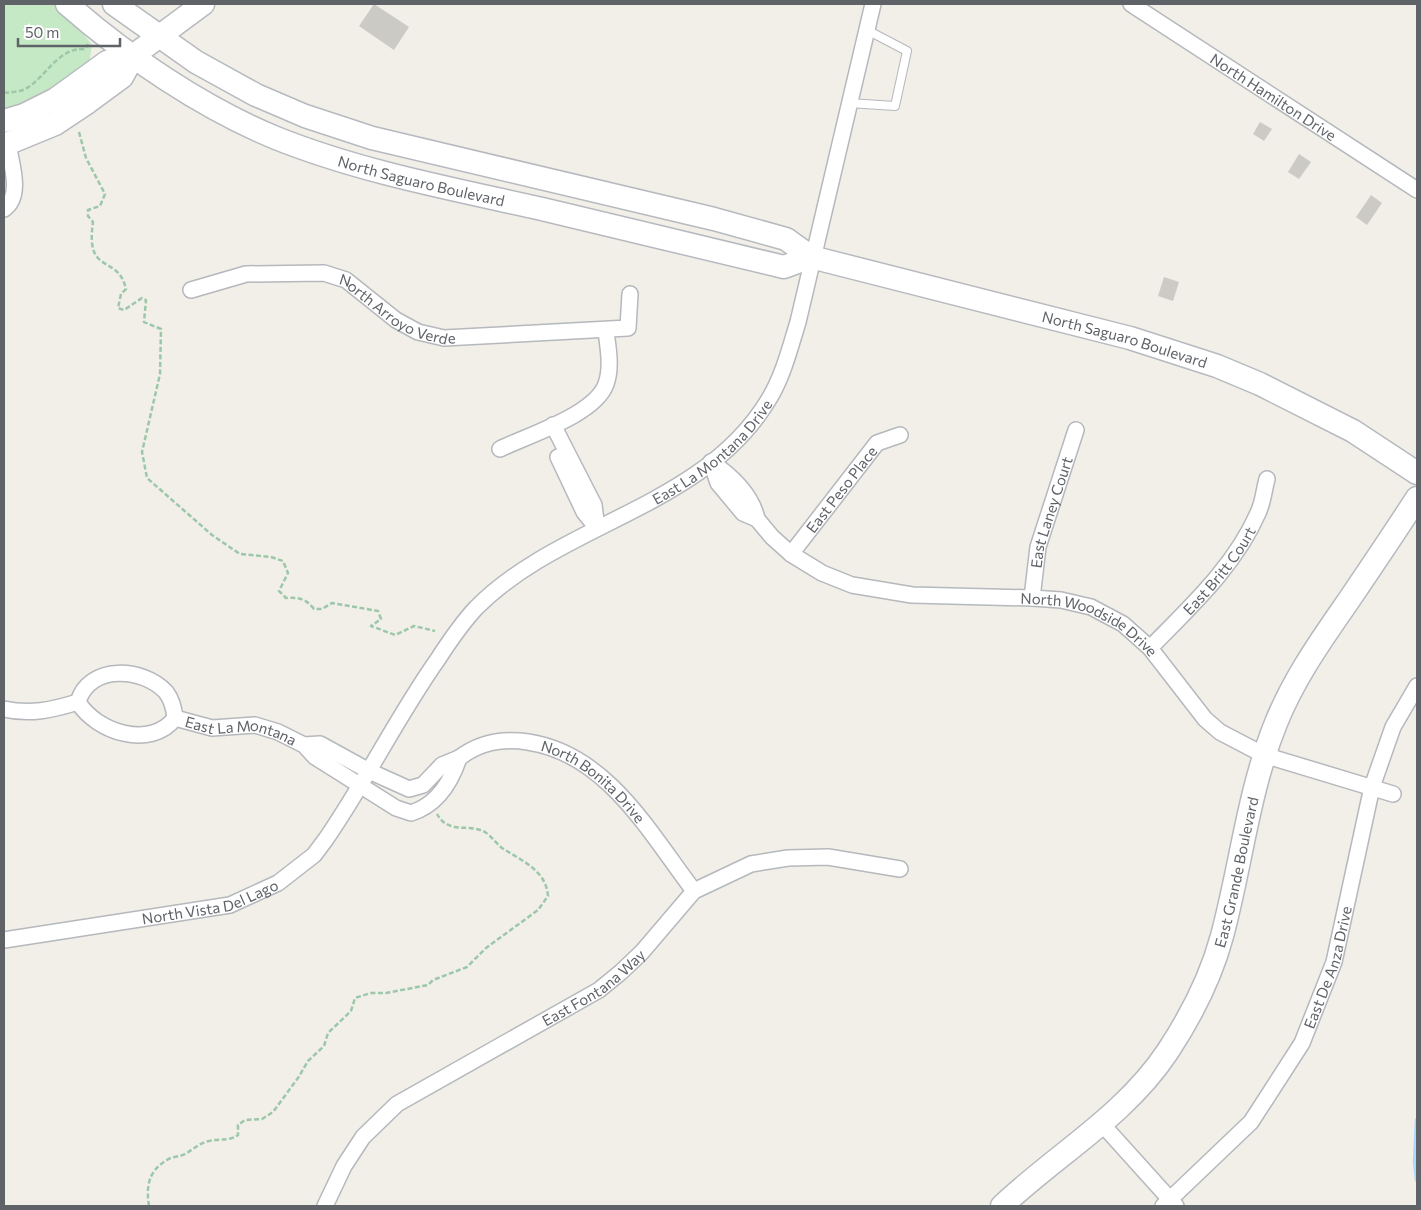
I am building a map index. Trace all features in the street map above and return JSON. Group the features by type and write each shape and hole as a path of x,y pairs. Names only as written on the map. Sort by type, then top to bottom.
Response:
{"main road":[{"name":"North Saguaro Boulevard","path":"67,4 145,47 305,116 372,138 688,213 786,239 812,258 1130,338 1217,366 1260,384 1353,432 1417,473"},
{"name":"North Saguaro Boulevard","path":"114,4 145,47 194,96 245,124 295,145 402,177 784,267 812,258"},
{"path":"4,121 24,115 56,99 107,62 145,47 203,4"},
{"path":"6,145 54,124 88,102 122,76 145,47"},
{"name":"East Grande Boulevard","path":"1002,1206 1102,1124 1131,1096 1167,1053 1203,988 1222,936 1256,781 1276,724 1298,677 1417,498"}],"street":[{"name":"East La Montana Drive","path":"364,778 420,684 475,609 514,575 686,480 711,462 737,439 769,399 787,357 798,322 874,4"},
{"name":"North Hamilton Drive","path":"1131,4 1417,190"},
{"path":"4,209 12,199 14,188 6,145"},
{"name":"North Arroyo Verde","path":"191,290 246,274 324,273 346,280 396,320 418,332 444,338 588,329 606,331 628,328 630,294"},
{"path":"500,449 568,418 596,400 606,386 610,370 606,331"},
{"path":"549,427 594,505 597,528"},
{"name":"East Laney Court","path":"1032,598 1038,548 1076,430"},
{"name":"East Peso Place","path":"791,554 877,443 900,435"},
{"name":"North Woodside Drive","path":"711,462 718,483 743,513 757,519 772,537 791,554 822,573 852,586 912,595 1032,598 1060,600 1091,606 1123,624 1150,648 1205,718 1220,732 1264,755 1393,794"},
{"name":"East Britt Court","path":"1150,648 1201,596 1237,551 1259,511 1267,479"},
{"name":"East La Montana","path":"107,674 123,674 143,679 160,688 173,704 175,718 164,728 150,733 120,732 96,722 78,702 82,691 94,679 107,674"},
{"name":"East De Anza Drive","path":"1170,1204 1251,1122 1302,1043 1334,962 1372,788 1393,727 1417,686"},
{"path":"4,709 20,712 40,712 78,702"},
{"name":"East La Montana","path":"175,718 212,728 255,725 278,732 304,745 320,744 364,778"},
{"name":"North Bonita Drive","path":"416,788 423,785 442,765 459,758 484,743 509,739 544,744 573,756 599,774 621,795 694,891"},
{"path":"364,778 396,808 411,813 427,807 453,776 459,758"},
{"path":"364,778 409,789 416,788 427,807"},
{"name":"North Vista Del Lago","path":"4,940 230,905 243,900 278,883 314,855 338,823 364,778"},
{"name":"East Fontana Way","path":"326,1206 340,1175 363,1138 396,1104 599,990 642,952 694,891 751,864 788,858 828,857 870,862 900,870"},
{"path":"1102,1124 1170,1204"}],"lane":[{"path":"849,103 895,106 907,51 867,30"}],"path":[{"path":"4,93 18,92 30,87 67,52 85,49 89,45 82,38"},
{"path":"79,132 86,158 104,194 100,206 88,210 88,216 93,222 91,245 95,256 124,279 126,289 121,294 118,308 124,310 142,298 146,300 144,322 161,328 160,374 142,452 147,478 212,536 240,554 270,557 283,561 288,573 280,590 286,598 296,597 308,601 314,609 322,609 332,602 378,611 381,619 371,626 395,635 414,626 435,631"},
{"path":"149,1206 148,1182 152,1173 167,1159 184,1155 197,1145 210,1141 230,1140 238,1135 238,1125 244,1120 262,1119 273,1112 308,1061 324,1046 328,1033 351,1012 355,998 371,993 386,993 428,985 433,980 467,967 486,948 538,910 548,896 547,883 541,875 500,847 484,832 449,827 427,807"}],"green space":[{"path":"4,4 53,4 72,20 92,45 89,64 83,72 4,114"}],"building":[{"path":"374,4 409,27 394,50 359,26"},
{"path":"1260,122 1272,129 1264,141 1253,134"},
{"path":"1299,154 1311,162 1299,179 1288,172"},
{"path":"1371,195 1382,203 1367,225 1356,217"},
{"path":"1164,277 1179,282 1173,301 1158,296"}],"waterway":[{"path":"1417,1120 1415,1162 1417,1180"}]}
